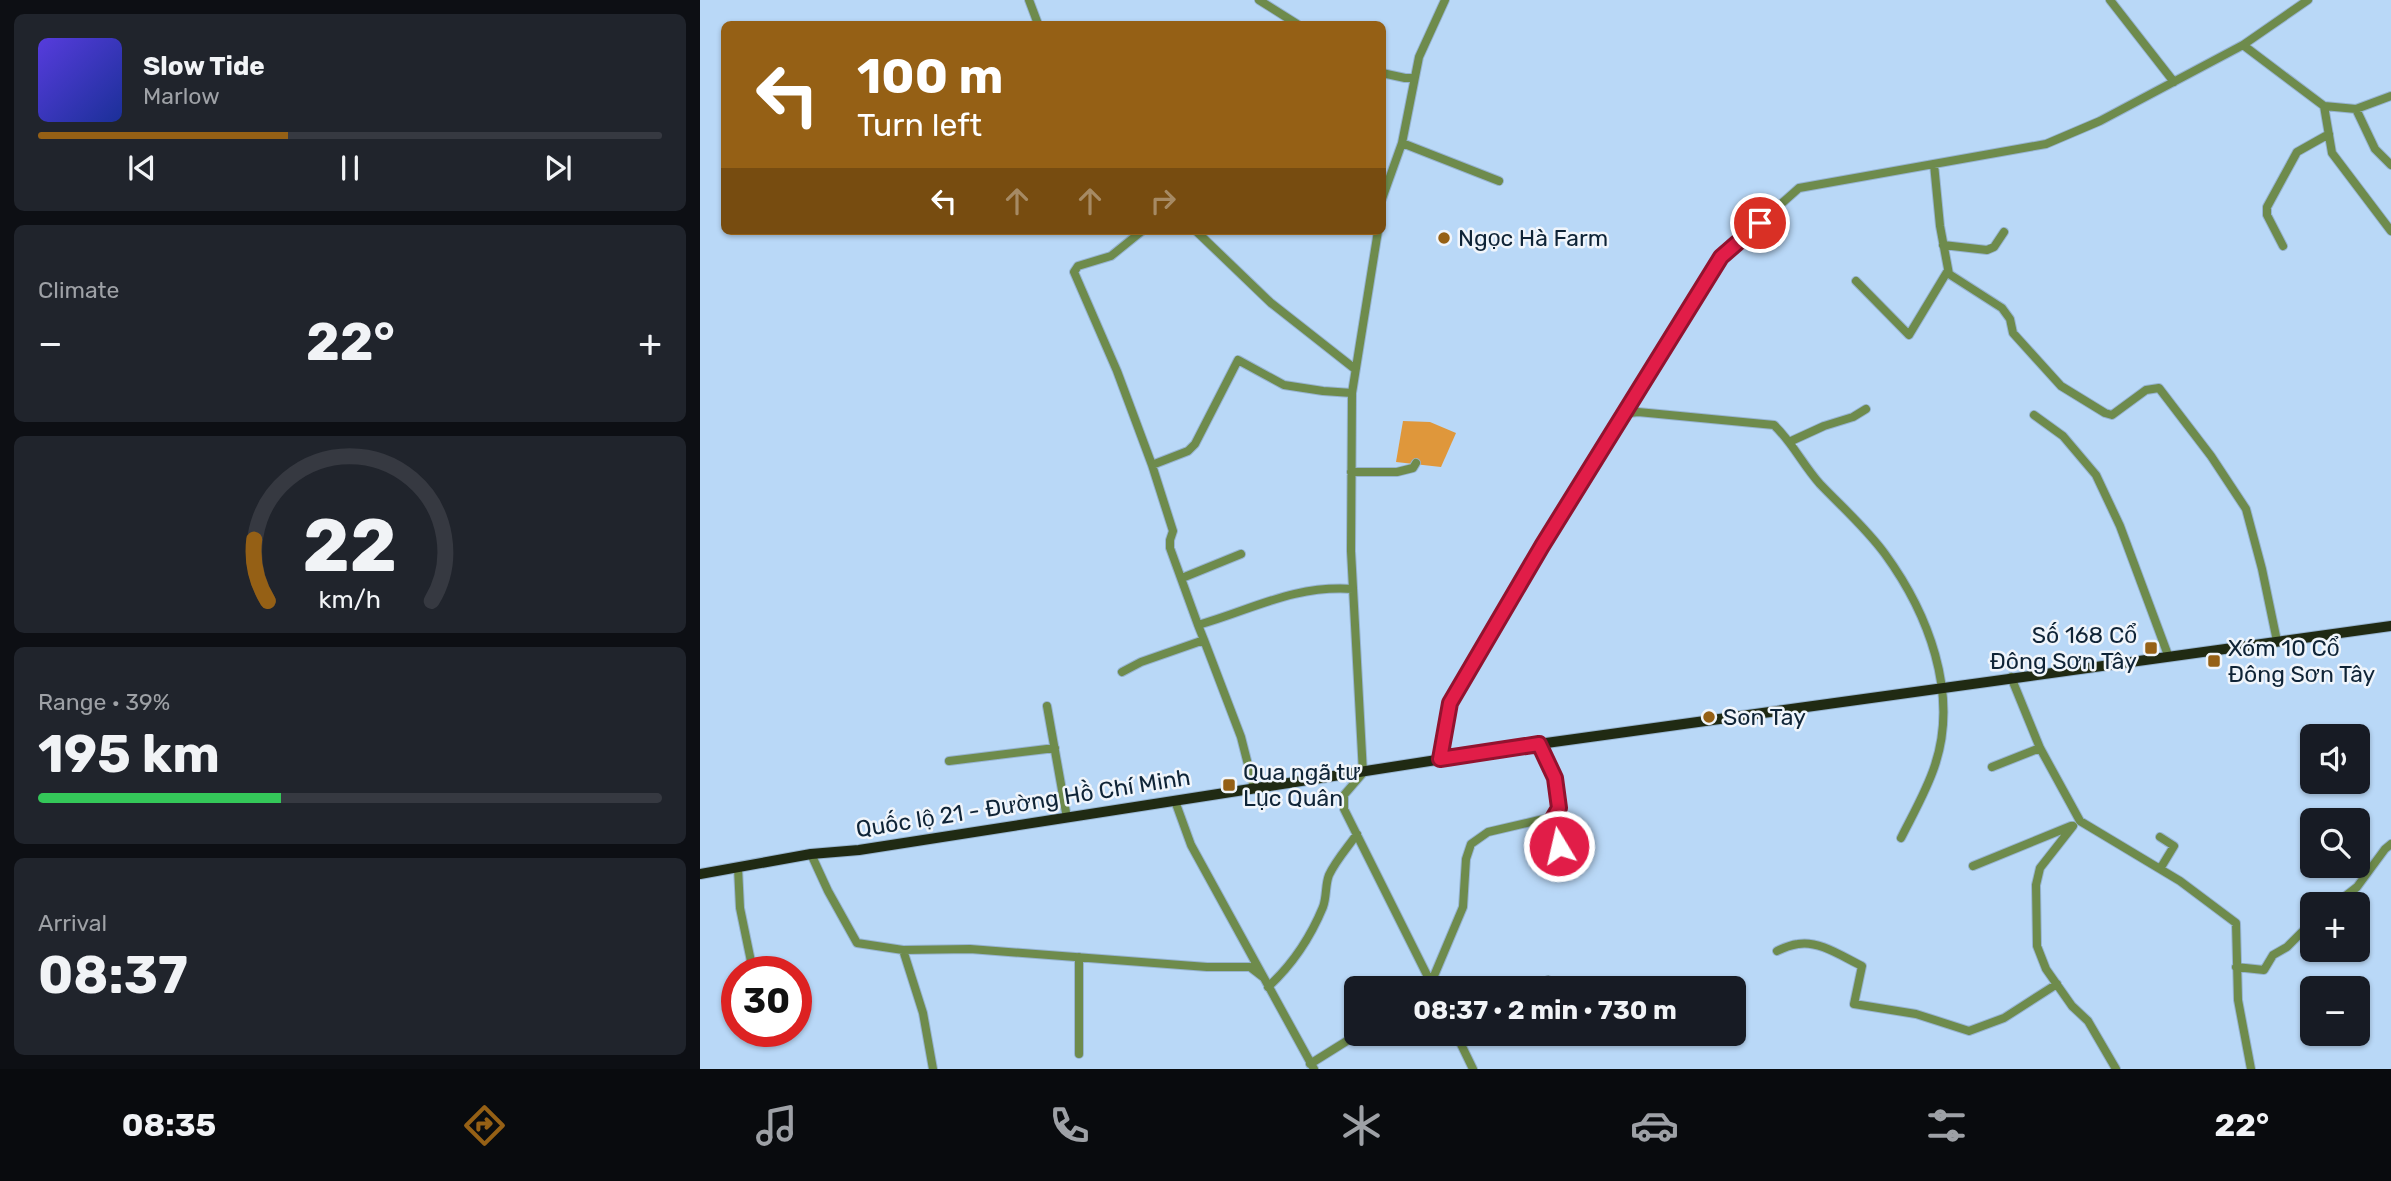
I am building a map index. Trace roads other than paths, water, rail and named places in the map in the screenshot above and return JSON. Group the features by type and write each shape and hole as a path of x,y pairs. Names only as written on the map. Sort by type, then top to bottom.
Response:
{"highway":[{"name":"Quốc lộ 21 - Đường Hồ Chí Minh","path":"700,874 811,854 859,850 1539,744 2391,625"}],"street":[{"path":"1029,0 1037,21"},
{"path":"1259,0 1292,21"},
{"path":"1386,188 1402,143 1419,57 1445,0"},
{"path":"2110,0 2174,82"},
{"path":"1440,759 1450,703 1622,414 1721,257 1799,188 2046,144 2100,121 2243,45 2308,0"},
{"path":"2243,45 2324,106 2356,109 2391,96"},
{"path":"1386,74 1415,78"},
{"path":"2324,106 2332,153 2391,231"},
{"path":"2356,109 2375,149 2391,165"},
{"path":"2283,246 2267,215 2267,207 2297,152 2329,134"},
{"path":"1402,143 1499,181"},
{"path":"1934,164 1947,272 1951,277 2003,308 2010,319 2013,333 2061,386 2105,413 2115,414 2150,389 2155,387 2162,390 2211,456 2246,509 2277,641"},
{"path":"1943,245 1987,250 1994,247 2004,232"},
{"path":"1137,235 1111,256 1078,266 1074,272 1117,371 1152,465 1173,531 1170,548 1241,737 1254,788"},
{"path":"1200,235 1271,303 1355,369"},
{"path":"1377,235 1352,393 1353,589 1363,773 1344,795 1344,809 1427,976"},
{"path":"1856,281 1909,335 1947,272"},
{"path":"1152,465 1188,451 1195,444 1238,360 1284,385 1352,393"},
{"path":"1789,442 1824,426 1853,417 1866,409"},
{"path":"1622,414 1637,412 1774,425 1810,473 1885,554 1920,613 1943,687 1942,725 1935,765 1901,838"},
{"path":"2034,415 2063,436 2096,475 2120,526 2168,655"},
{"path":"1352,472 1397,472 1413,468 1416,463"},
{"path":"1182,578 1241,554"},
{"path":"1198,625 1301,591 1328,587 1353,589"},
{"path":"1122,672 1141,662 1204,640"},
{"path":"2011,677 2040,748 2076,823 2180,881 2236,923 2238,1000 2251,1069"},
{"path":"1047,706 1067,818"},
{"path":"1539,744 1558,789 1559,808 1552,817 1549,834 1574,862"},
{"path":"949,761 1055,748"},
{"path":"1992,767 2040,748"},
{"path":"1175,801 1191,845 1312,1067 1344,1044"},
{"path":"1436,976 1462,907 1466,859 1471,844 1488,832 1552,817"},
{"path":"1973,866 2076,823"},
{"path":"2076,823 2040,868 2036,885 2037,946 2041,960 2072,1006 2088,1021 2116,1069"},
{"path":"1268,987 1284,971 1304,943 1324,905 1326,883 1331,870 1357,834"},
{"path":"2160,837 2176,847 2160,869"},
{"path":"2351,892 2391,844"},
{"path":"811,854 857,943 903,950 970,949 1207,967 1250,967 1263,977"},
{"path":"738,868 740,908 750,956"},
{"path":"2236,967 2264,970 2273,955 2287,947 2300,934"},
{"path":"1777,951 1809,943 1823,948 1862,966 1854,1004 1916,1014 1969,1031 1993,1024 2057,984"},
{"path":"903,950 923,1013 933,1069"},
{"path":"1079,957 1079,1054"},
{"path":"1462,1046 1473,1069"}],"place":[{"name":"Ngọc Hà Farm","path":"1444,238"},
{"name":"Số 168 Cổ Đông Sơn Tây","path":"2151,648"},
{"name":"Xóm 10 Cổ Đông Sơn Tây","path":"2214,661"},
{"name":"Son Tay","path":"1709,717"},
{"name":"Qua ngã tư Lục Quân","path":"1229,785"}]}
